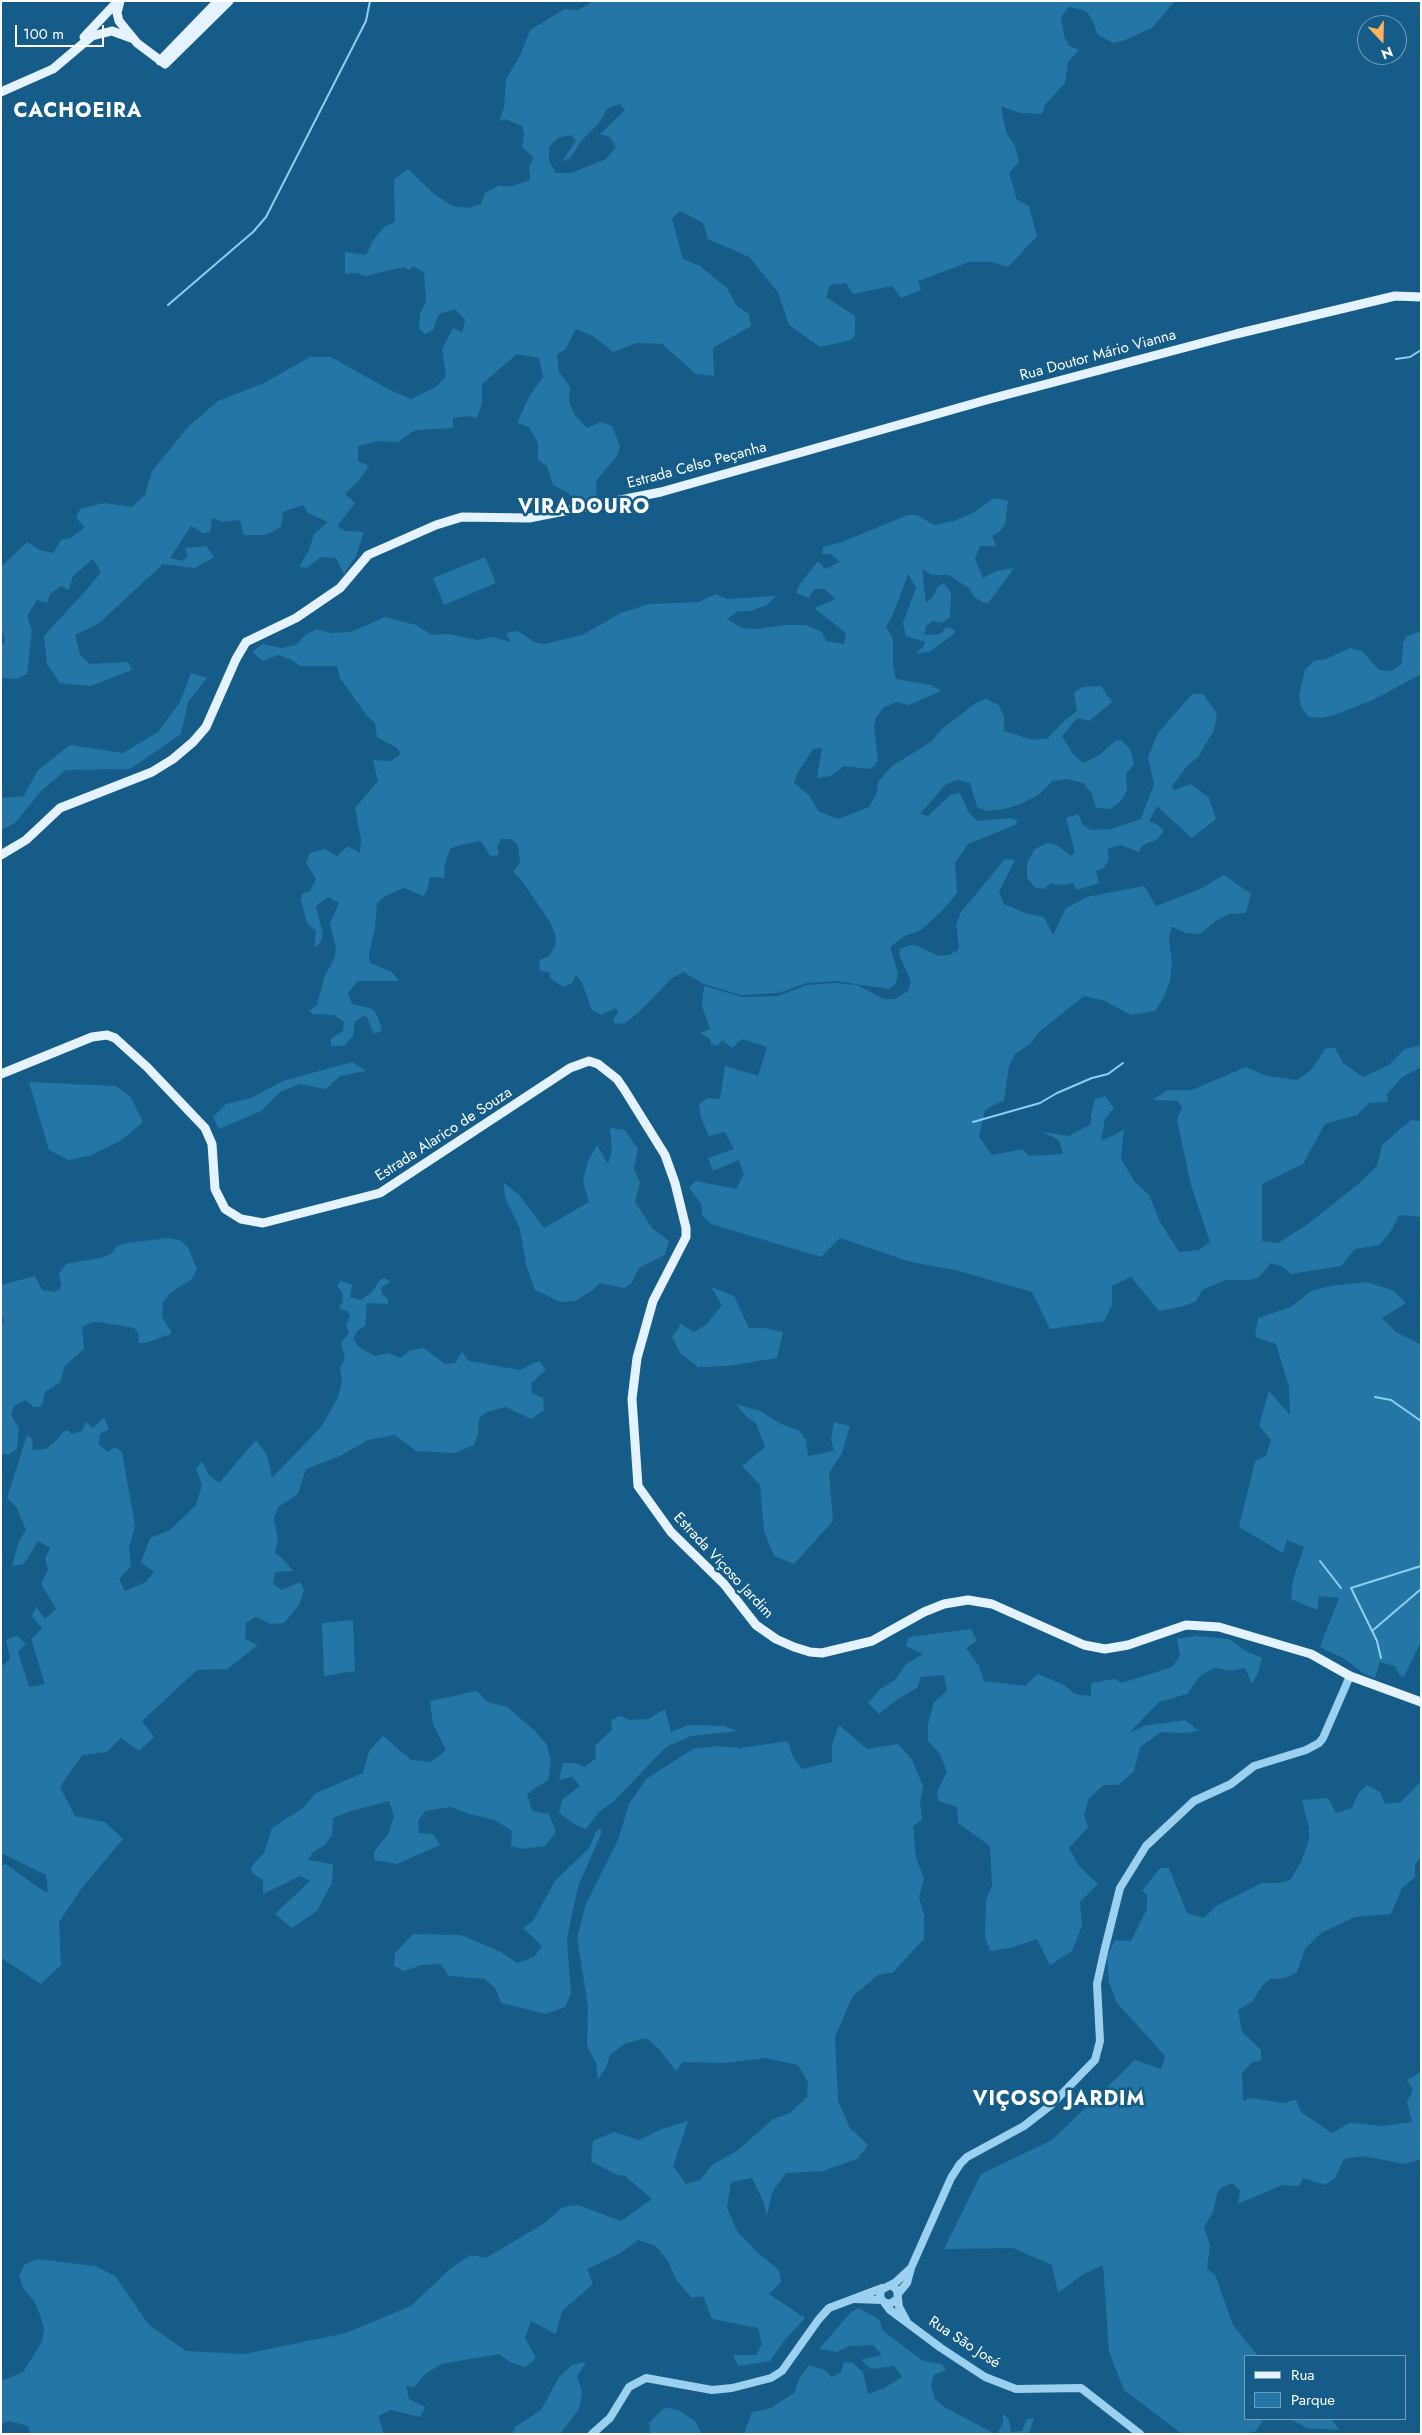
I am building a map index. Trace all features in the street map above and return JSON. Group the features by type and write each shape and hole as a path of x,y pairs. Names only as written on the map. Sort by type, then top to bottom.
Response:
{"main road":[{"path":"119,1 117,17 132,38"},
{"path":"1,87 36,73 61,58 119,1"},
{"path":"163,62 186,32 218,1"},
{"path":"163,62 229,1"},
{"path":"1,92 54,69 92,36 106,31 118,32 132,38 163,62"},
{"name":"Rua Doutor Mário Vianna","path":"785,458 984,400 1277,324 1395,296 1421,296"},
{"name":"Estrada Celso Peçanha","path":"1,855 26,840 60,808 159,769 184,750 206,727 236,659 246,642 296,618 340,588 368,555 450,519 462,517 529,518 661,492 785,458"},
{"name":"Estrada Alarico de Souza","path":"1,1074 92,1037 107,1035 115,1038 142,1062 205,1128 212,1144 215,1188 225,1209 241,1219 263,1222 380,1193 570,1068 589,1062 598,1064 616,1079 651,1130 672,1174 686,1228 686,1237 653,1301 637,1358 632,1399 638,1486"},
{"name":"Estrada Viçoso Jardim","path":"638,1486 671,1532 724,1584 756,1625 776,1639 810,1652 830,1651 872,1641 924,1612 956,1601 968,1600 992,1604 1084,1645 1105,1649 1128,1645 1186,1625 1219,1626 1311,1654 1350,1676 1421,1702"}],"street":[{"path":"854,2298 883,2301 890,2304 898,2297 907,2283 910,2268 951,2178 960,2164 967,2157 1024,2126 1051,2105 1095,2060 1100,2041 1097,1984 1104,1952 1120,1888 1146,1846 1194,1801 1231,1784 1254,1766 1306,1750 1319,1743 1323,1738 1350,1676"},
{"path":"592,2434 610,2418 629,2387 646,2378 712,2390 732,2388 771,2378 782,2371 795,2356 829,2308 891,2285 900,2280 910,2268"},
{"path":"891,2285 897,2290 898,2297"},
{"path":"882,2288 880,2295 883,2301"},
{"name":"Rua São José","path":"898,2297 907,2322"},
{"name":"Rua São José","path":"883,2301 890,2310 941,2348 985,2377 1016,2389 1082,2388 1140,2434"}],"green space":[{"path":"591,1 1175,1 1152,28 1125,40 1113,43 1098,35 1092,19 1086,11 1069,7 1061,17 1064,36 1069,46 1079,50 1068,62 1065,83 1045,105 1042,114 1020,113 1001,106 1006,132 1015,146 1019,162 1009,173 1017,200 1029,206 1037,236 1008,267 992,262 969,262 918,281 921,290 901,298 892,286 853,294 846,283 830,285 826,297 855,316 855,335 851,340 820,347 789,325 778,292 749,257 708,239 703,223 680,211 672,219 683,259 700,266 727,288 736,305 749,314 751,326 713,348 714,376 696,374 662,344 637,343 613,352 593,336 576,329 565,350 557,354 559,372 570,387 569,402 574,414 587,428 601,422 612,426 620,446 617,456 596,481 597,503 577,507 569,493 553,485 547,466 538,460 538,443 529,427 517,423 530,395 543,377 539,358 517,354 482,384 482,403 477,418 467,416 453,418 453,428 418,430 398,442 378,441 358,446 358,461 369,466 345,494 355,503 337,526 346,531 364,532 356,556 344,574 336,558 321,557 307,568 299,567 309,550 314,534 328,522 308,513 303,505 283,512 281,527 266,535 244,535 240,520 223,522 212,518 210,532 203,533 191,526 170,558 182,561 188,556 185,548 206,546 214,557 195,568 163,564 98,624 75,635 80,654 89,664 128,662 132,670 91,686 60,683 47,664 44,636 101,572 93,559 73,576 69,590 61,586 50,594 47,603 37,600 27,616 32,631 27,674 17,679 1,678 1,647 5,640 1,630 1,567 27,542 40,550 53,553 61,540 71,538 85,527 76,518 80,509 104,503 132,507 145,495 152,471 189,426 218,401 264,383 310,357 331,357 390,390 411,399 436,387 446,376 442,349 453,328 462,332 465,320 455,309 439,314 433,330 425,334 419,329 420,313 426,301 424,272 412,266 410,270 404,267 365,276 357,273 345,274 345,252 366,255 374,239 384,227 395,222 394,179 408,169 434,194 452,206 468,208 481,204 485,193 498,186 513,186 530,180 529,167 534,158 522,147 524,134 522,126 505,119 499,121 504,108 506,79 520,56 530,30 565,9 578,10 591,3","holes":["620,104 625,110 600,134 610,137 616,147 606,159 571,173 556,173 549,161 549,147 558,138 571,135 576,141 562,161 570,158 583,139 599,123 608,108"]},
{"path":"994,498 1008,501 1005,524 999,532 992,536 996,546 980,546 975,559 983,578 996,571 1014,568 988,603 974,597 970,589 949,575 932,575 922,569 926,603 934,595 938,587 944,583 951,593 950,617 942,623 933,621 926,626 924,635 940,634 946,628 951,628 956,632 931,651 915,654 923,647 925,642 906,636 903,623 916,588 908,574 894,612 886,627 893,639 893,665 896,679 931,685 941,691 909,705 897,702 884,707 876,718 874,727 878,761 871,769 844,766 831,776 817,778 822,748 813,749 797,774 794,783 809,795 818,811 838,819 869,807 877,793 878,782 892,766 931,742 942,729 976,703 986,699 999,705 1004,717 1004,731 1033,740 1048,738 1065,720 1077,711 1074,693 1082,687 1101,686 1112,702 1089,721 1077,718 1062,736 1073,754 1083,763 1098,756 1115,741 1121,740 1130,749 1134,764 1126,774 1127,790 1121,801 1111,809 1096,808 1092,794 1083,783 1067,779 1052,781 1041,793 1025,802 1005,809 986,811 977,807 970,783 957,780 945,785 920,814 928,816 950,795 960,793 968,811 977,821 1011,818 1018,821 1015,825 968,844 955,863 957,893 943,910 921,930 904,936 890,947 898,973 896,983 889,989 836,981 807,983 778,993 741,995 704,984 683,972 671,979 638,1013 624,1024 614,1023 614,1018 618,1012 616,1008 601,1015 592,1010 582,983 576,975 572,983 563,987 550,978 550,973 539,970 540,960 549,956 555,946 556,937 550,922 520,878 513,872 520,863 518,845 511,839 501,839 497,846 499,855 490,856 481,841 460,845 450,849 444,868 445,878 430,877 427,891 423,896 404,888 385,896 377,903 375,928 369,954 370,963 392,972 399,981 358,981 348,993 352,1004 373,1009 378,1017 382,1031 374,1034 366,1015 355,1021 353,1036 344,1046 331,1046 331,1039 343,1031 344,1022 334,1015 313,1014 309,1011 317,1005 324,978 334,959 336,949 330,923 339,903 328,897 316,906 323,934 320,943 314,948 316,931 307,923 301,901 302,894 310,891 316,879 306,863 310,853 324,849 337,856 348,846 360,853 361,839 355,808 378,781 373,760 391,761 401,754 397,748 377,737 375,723 367,716 340,678 337,666 300,666 292,660 278,655 263,661 252,652 263,644 281,648 296,645 305,635 317,629 331,633 351,632 385,617 416,625 432,635 448,634 478,640 493,637 511,642 506,633 518,631 534,642 544,644 582,635 621,613 649,604 699,602 716,594 727,599 776,596 767,605 751,611 738,611 727,619 742,628 757,629 785,625 806,625 822,632 826,641 844,644 846,633 814,608 836,599 824,589 814,589 809,598 796,593 800,584 818,561 825,569 840,562 831,554 822,554 823,547 839,543 908,515 917,515 934,525 954,521 973,513"},
{"path":"485,557 496,583 444,605 433,578"},
{"path":"1421,631 1421,674 1373,700 1334,715 1321,718 1309,717 1301,707 1299,695 1305,670 1314,661 1326,659 1350,648 1362,651 1379,670 1392,671 1402,664 1403,642 1407,636"},
{"path":"191,673 207,678 188,702 181,734 130,769 66,770 42,790 15,823 1,830 1,798 24,796 38,770 70,745 123,753 158,732 180,702"},
{"path":"1192,694 1203,694 1217,714 1214,730 1198,757 1187,766 1172,786 1174,790 1191,784 1209,798 1216,819 1192,838 1157,806 1149,821 1158,825 1164,831 1156,840 1143,845 1139,852 1120,845 1107,849 1109,858 1104,868 1096,871 1099,883 1077,890 1073,883 1062,885 1051,883 1044,889 1036,888 1027,878 1027,863 1035,849 1047,843 1057,845 1071,856 1075,852 1066,818 1078,814 1083,825 1091,830 1111,829 1141,819 1154,784 1148,757 1158,733"},
{"path":"1005,859 1015,860 999,892 1004,904 1025,913 1044,917 1053,935 1066,908 1087,897 1144,886 1156,906 1200,889 1224,875 1251,894 1246,913 1229,914 1217,920 1200,934 1186,933 1172,927 1169,937 1172,964 1170,981 1164,997 1155,1011 1131,1015 1105,1001 1084,996 1039,1032 1030,1044 1015,1054 1009,1066 1004,1100 985,1110 979,1137 992,1155 1023,1149 1029,1156 1063,1154 1059,1140 1042,1132 1069,1136 1091,1124 1095,1099 1105,1096 1114,1108 1105,1119 1101,1141 1124,1130 1121,1159 1135,1182 1149,1195 1160,1222 1179,1252 1199,1250 1210,1242 1191,1185 1177,1120 1182,1107 1178,1101 1152,1100 1168,1090 1192,1090 1246,1067 1266,1076 1297,1080 1311,1070 1326,1048 1335,1048 1343,1063 1363,1077 1389,1065 1405,1049 1421,1045 1421,1067 1401,1078 1387,1094 1388,1102 1369,1103 1357,1115 1325,1124 1303,1164 1262,1184 1262,1241 1278,1243 1308,1224 1356,1186 1377,1166 1382,1145 1411,1120 1421,1121 1421,1217 1399,1215 1391,1231 1379,1245 1355,1249 1341,1266 1291,1274 1283,1267 1271,1263 1259,1277 1250,1280 1225,1280 1202,1290 1196,1301 1184,1306 1159,1311 1131,1277 1112,1286 1112,1305 1104,1321 1050,1329 1032,1292 955,1270 911,1262 840,1238 821,1257 711,1224 702,1215 701,1204 689,1187 696,1181 736,1189 744,1174 739,1160 713,1171 708,1158 734,1149 725,1132 709,1136 701,1118 699,1104 708,1098 720,1099 725,1066 758,1076 767,1047 742,1039 732,1048 722,1040 718,1046 711,1044 710,1039 700,1033 710,1029 702,1006 704,986 742,997 778,996 807,985 836,983 857,985 884,999 895,999 908,991 911,981 899,954 900,949 910,945 918,946 938,956 949,955 958,950 956,925 961,912"},
{"path":"352,1062 366,1071 340,1076 326,1089 300,1084 280,1092 261,1111 219,1129 213,1117 226,1104 251,1098 283,1081"},
{"path":"29,1082 116,1086 130,1096 143,1122 120,1141 89,1156 69,1160 49,1150"},
{"path":"610,1128 625,1130 638,1149 634,1169 640,1183 635,1202 652,1228 669,1241 665,1255 639,1268 631,1284 624,1288 600,1283 593,1290 575,1301 561,1302 535,1290 526,1265 520,1229 505,1197 504,1183 519,1195 544,1228 589,1202 583,1181 588,1161 597,1145 608,1164 612,1150"},
{"path":"168,1238 179,1240 188,1247 197,1269 192,1279 170,1293 163,1302 162,1317 171,1334 145,1343 139,1343 138,1332 134,1328 98,1322 92,1322 82,1327 84,1349 65,1366 60,1382 45,1392 43,1403 39,1407 34,1407 25,1400 15,1405 11,1415 19,1429 17,1449 8,1455 1,1453 1,1327 4,1320 1,1314 1,1285 35,1276 42,1290 55,1292 60,1289 59,1273 66,1264 101,1258 111,1254 117,1246 127,1243"},
{"path":"385,1278 390,1282 381,1288 382,1294 388,1299 388,1304 367,1303 365,1326 358,1330 353,1339 360,1348 375,1356 388,1353 400,1358 411,1350 424,1348 445,1364 455,1363 462,1352 469,1361 520,1370 539,1361 546,1370 531,1383 532,1393 543,1398 544,1410 531,1419 506,1407 487,1412 479,1418 478,1434 474,1445 455,1453 416,1451 395,1435 368,1440 340,1456 306,1469 298,1494 278,1507 274,1519 278,1539 275,1553 293,1571 275,1572 273,1584 282,1590 300,1582 304,1590 299,1605 284,1623 271,1624 256,1617 246,1623 245,1639 258,1645 227,1669 197,1670 142,1721 154,1737 139,1751 121,1738 107,1752 82,1755 60,1787 75,1816 105,1822 123,1839 81,1889 59,1922 61,1965 41,1984 1,1958 1,1870 4,1863 45,1892 48,1891 46,1875 1,1853 1,1667 10,1659 6,1640 17,1636 26,1644 18,1652 29,1687 45,1684 31,1639 42,1629 32,1616 36,1607 45,1619 56,1609 41,1584 48,1569 45,1559 50,1548 38,1541 24,1564 12,1566 19,1541 26,1530 17,1508 7,1498 27,1435 32,1439 33,1450 46,1449 63,1432 67,1430 72,1434 82,1431 86,1422 93,1428 104,1418 109,1429 100,1434 99,1444 107,1452 115,1447 122,1452 135,1526 129,1548 131,1566 119,1579 125,1591 146,1582 154,1572 141,1562 150,1538 170,1530 196,1505 202,1485 196,1469 202,1461 208,1474 219,1483 256,1440 267,1455 272,1478 321,1427 338,1397 342,1382 340,1368 345,1358 341,1343 349,1333 346,1325 350,1316 347,1311 339,1308 343,1301 342,1292 337,1286 340,1281 352,1284 350,1297 361,1300 371,1293 381,1279"},
{"path":"1367,1282 1394,1291 1406,1303 1382,1318 1396,1332 1421,1345 1421,1641 1404,1677 1399,1674 1395,1666 1380,1662 1375,1678 1363,1673 1345,1659 1320,1647 1339,1598 1319,1596 1317,1610 1291,1599 1293,1580 1304,1547 1287,1540 1283,1553 1239,1527 1255,1461 1266,1456 1271,1440 1259,1426 1269,1391 1290,1415 1289,1387 1276,1344 1255,1337 1258,1318 1291,1307 1311,1291 1331,1286"},
{"path":"711,1287 734,1296 749,1328 764,1328 783,1332 777,1358 728,1366 698,1367 681,1354 672,1337 681,1324 694,1332 706,1325 722,1305"},
{"path":"736,1404 760,1411 781,1424 800,1431 806,1440 808,1456 834,1451 831,1440 834,1422 850,1426 842,1453 829,1473 833,1521 794,1564 774,1556 764,1531 760,1485 742,1466 765,1447 756,1423 746,1416"},
{"path":"353,1620 355,1671 324,1676 322,1623"},
{"path":"971,1629 977,1641 966,1648 979,1666 984,1681 1025,1686 1038,1674 1064,1685 1075,1694 1091,1696 1091,1683 1115,1679 1122,1683 1172,1667 1180,1656 1177,1639 1196,1636 1229,1639 1244,1650 1262,1658 1258,1673 1252,1684 1245,1668 1230,1671 1215,1668 1201,1675 1187,1694 1159,1702 1129,1733 1144,1726 1185,1720 1199,1731 1183,1733 1161,1732 1140,1747 1134,1771 1118,1785 1104,1785 1089,1798 1084,1815 1088,1827 1069,1848 1079,1866 1098,1884 1080,1902 1082,1926 1072,1951 1050,1965 1037,1939 1010,1948 990,1951 985,1937 986,1900 992,1886 990,1846 958,1823 957,1807 938,1801 937,1792 947,1772 940,1754 928,1741 928,1724 934,1702 947,1691 944,1675 921,1677 917,1688 896,1700 879,1714 868,1703 880,1689 895,1680 906,1664 923,1654 906,1646 909,1637"},
{"path":"477,1691 488,1702 507,1707 535,1731 547,1745 551,1762 548,1780 527,1794 532,1811 549,1814 556,1832 545,1846 522,1849 511,1846 512,1831 495,1820 469,1814 451,1807 425,1811 418,1821 419,1833 433,1834 440,1845 397,1864 374,1860 374,1852 388,1834 394,1817 389,1801 333,1818 332,1835 325,1845 313,1852 308,1860 333,1864 332,1883 317,1911 292,1928 275,1914 310,1881 300,1876 263,1894 263,1880 252,1873 251,1867 264,1853 272,1828 303,1808 316,1793 363,1773 369,1751 383,1736 411,1760 431,1762 446,1750 433,1724 430,1701"},
{"path":"665,1709 671,1732 688,1725 724,1726 737,1731 691,1736 666,1747 614,1801 599,1812 586,1829 574,1824 559,1813 562,1800 580,1786 572,1777 559,1780 563,1763 574,1763 585,1767 596,1758 595,1746 612,1730 611,1720 621,1716 629,1720 648,1719"},
{"path":"839,1725 867,1749 898,1744 912,1760 923,1786 920,1803 922,1820 913,1826 916,1858 924,1878 919,1897 924,1915 924,1939 893,1972 878,1975 853,1996 835,2036 838,2101 850,2128 868,2145 857,2159 823,2171 786,2173 772,2192 767,2216 764,2203 752,2178 731,2182 727,2208 737,2231 759,2254 779,2270 781,2282 769,2294 805,2318 784,2341 770,2361 738,2366 733,2355 756,2355 762,2344 758,2328 712,2319 703,2296 692,2298 677,2281 668,2261 656,2246 638,2240 619,2254 587,2269 593,2284 562,2311 556,2334 531,2321 525,2338 536,2358 525,2367 510,2362 499,2354 441,2364 424,2375 414,2387 406,2386 409,2399 425,2407 420,2417 391,2410 378,2416 384,2434 30,2434 28,2426 9,2421 1,2424 1,2381 23,2372 42,2342 44,2329 41,2318 35,2302 23,2288 19,2276 24,2265 37,2259 95,2266 115,2276 149,2325 186,2351 245,2354 346,2333 411,2306 451,2268 471,2255 486,2258 543,2224 563,2207 578,2205 621,2221 652,2199 625,2176 617,2175 591,2161 593,2141 614,2132 639,2140 662,2129 688,2121 673,2166 686,2184 700,2180 712,2165 737,2151 773,2119 790,2113 807,2097 808,2082 798,2065 765,2058 725,2063 683,2062 676,2071 658,2048 646,2038 624,2044 610,2055 606,2067 598,2080 596,2063 587,2046 588,2006 577,1938 586,1904 618,1840 629,1804 646,1779 693,1749 718,1746 740,1748 788,1741 792,1755 802,1769 832,1762 832,1744"},
{"path":"1421,1781 1421,1857 1415,1864 1415,1877 1402,1888 1391,1914 1355,1917 1321,1933 1305,1949 1297,1972 1285,1978 1270,1979 1262,1986 1253,2001 1238,2010 1242,2032 1261,2050 1261,2061 1252,2062 1242,2073 1243,2101 1250,2098 1283,2103 1296,2100 1301,2112 1332,2133 1350,2123 1384,2126 1412,2122 1407,2102 1413,2090 1407,2080 1421,2072 1421,2159 1404,2164 1363,2156 1344,2159 1335,2178 1325,2185 1303,2178 1299,2186 1282,2185 1238,2204 1240,2190 1232,2183 1221,2188 1217,2194 1213,2212 1204,2227 1210,2245 1207,2269 1215,2275 1233,2325 1257,2355 1244,2355 1244,2420 1263,2420 1256,2431 1248,2434 1182,2434 1124,2390 1109,2352 1103,2265 1082,2275 1058,2293 1052,2265 1013,2248 944,2249 981,2174 1052,2140 1135,2060 1161,2069 1165,2056 1117,2003 1109,1982 1107,1957 1115,1940 1131,1941 1147,1909 1147,1895 1142,1891 1160,1868 1169,1868 1187,1913 1204,1918 1216,1906 1262,1883 1278,1883 1290,1880 1301,1862 1309,1840 1309,1828 1302,1800 1328,1798 1336,1813 1352,1808 1358,1794 1367,1785 1380,1792 1385,1804 1401,1802"},
{"path":"600,1828 602,1832 579,1884 572,1913 567,1940 571,1993 565,2007 546,2014 501,2003 496,1989 485,1979 449,1976 441,1964 422,1965 404,1971 394,1966 395,1953 413,1934 461,1935 501,1952 517,1963 534,1957 542,1946 523,1928 533,1921 555,1881 589,1848 596,1832"},
{"path":"859,2308 880,2320 882,2330 923,2361 942,2364 946,2370 934,2375 931,2386 935,2399 946,2408 995,2434 744,2434 752,2412 771,2408 794,2393 800,2377 809,2365 825,2370 832,2377 841,2372 844,2362 853,2363 863,2372 868,2394 884,2388 902,2377 894,2366 871,2369 861,2360 882,2355 873,2345 849,2346 837,2352 819,2349 851,2312"},
{"path":"586,2362 577,2376 582,2392 579,2409 560,2434 513,2434 515,2427 541,2410 559,2377 572,2365"},
{"path":"665,2407 680,2411 695,2421 702,2434 650,2434 649,2423"},
{"path":"1003,2414 1009,2419 1011,2432 1022,2431 1027,2419 1034,2418 1029,2434 997,2434 1003,2423"},
{"path":"1292,2420 1333,2420 1339,2430 1307,2428"}],"waterway":[{"path":"168,305 253,232 266,217 366,21 370,1"},
{"path":"1396,359 1410,357 1421,350"},
{"path":"973,1122 1040,1103 1057,1093 1092,1078 1108,1074 1123,1063"},
{"path":"1375,1397 1391,1400 1421,1421"},
{"path":"1320,1561 1341,1588"},
{"path":"1381,1658 1377,1641 1351,1588 1421,1566"},
{"path":"1372,1631 1421,1589"}],"district":[{"name":"CACHOEIRA","path":"78,112"},
{"name":"VIRADOURO","path":"584,508"},
{"name":"VIÇOSO JARDIM","path":"1059,2100"}]}
